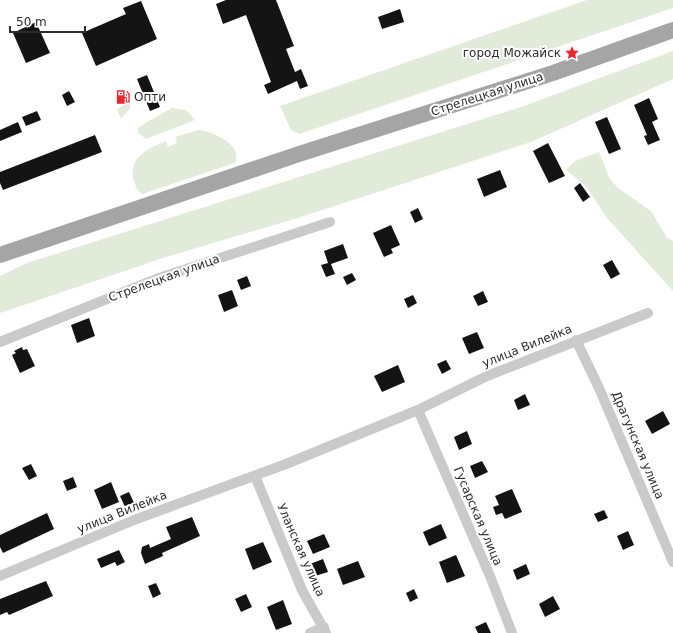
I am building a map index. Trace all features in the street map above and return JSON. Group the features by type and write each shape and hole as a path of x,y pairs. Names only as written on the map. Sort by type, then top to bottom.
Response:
{"main road":[{"name":"Стрелецкая улица","path":"0,255 299,154 553,73 673,30"}],"street":[{"name":"Стрелецкая улица","path":"0,342 159,278 330,222"},
{"name":"улица Вилейка","path":"0,576 141,517 255,476 418,410 487,376 648,313"},
{"name":"Драгунская улица","path":"576,340 599,388 673,562"},
{"name":"Гусарская улица","path":"418,410 490,576 512,633"},
{"name":"Уланская улица","path":"255,476 302,590 325,630"},
{"path":"310,633 325,630"}],"green space":[{"path":"587,0 673,0 673,8 299,134 291,130 280,106"},
{"path":"673,51 673,79 531,142 301,217 166,257 0,313 0,276 27,263 521,107"},
{"path":"130,102 130,108 121,119 117,109"},
{"path":"172,108 186,110 195,120 146,139 138,133 138,128 142,125"},
{"path":"198,130 218,136 231,145 237,156 235,163 142,194 136,187 133,178 134,164 137,158 147,150 166,141 168,147 177,143 175,137"},
{"path":"599,152 610,179 618,188 651,211 667,238 673,241 673,291 607,218 586,186 566,170 575,161"}],"building":[{"path":"226,0 276,0 294,46 286,49 295,72 301,69 308,86 300,89 297,81 268,94 264,85 271,82 246,15 223,24 216,4"},
{"path":"141,1 157,39 96,66 82,33 126,14 123,8"},
{"path":"400,9 404,22 382,29 378,17"},
{"path":"36,22 50,53 26,63 13,33"},
{"path":"147,75 160,107 150,111 137,79"},
{"path":"125,89 130,102 122,105 117,93"},
{"path":"69,91 75,102 67,106 62,95"},
{"path":"649,98 658,119 652,122 660,140 648,145 644,136 647,135 634,105"},
{"path":"37,111 41,120 26,126 22,117"},
{"path":"607,117 621,149 609,154 595,122"},
{"path":"18,122 22,132 0,141 0,130"},
{"path":"95,135 102,152 3,190 0,183 0,172"},
{"path":"548,143 565,176 549,183 533,151"},
{"path":"500,170 507,187 484,197 477,179"},
{"path":"580,183 590,197 583,202 574,188"},
{"path":"418,208 423,219 415,223 410,212"},
{"path":"391,225 400,245 391,249 393,253 384,257 373,233"},
{"path":"343,244 348,258 331,264 335,274 326,277 321,265 328,263 324,251"},
{"path":"612,260 620,274 611,279 603,265"},
{"path":"352,273 356,280 347,285 343,277"},
{"path":"247,276 251,286 241,290 237,280"},
{"path":"232,290 238,306 224,312 218,295"},
{"path":"483,291 488,302 478,306 473,296"},
{"path":"413,295 417,303 408,308 404,299"},
{"path":"89,318 95,336 77,343 71,325"},
{"path":"477,332 484,348 469,354 462,338"},
{"path":"22,347 23,350 27,349 35,366 20,373 12,355 16,353 14,351"},
{"path":"446,360 451,369 442,374 437,364"},
{"path":"398,365 405,382 382,392 374,376"},
{"path":"525,394 530,405 518,410 514,400"},
{"path":"663,411 670,424 652,434 645,421"},
{"path":"467,431 472,444 459,450 454,437"},
{"path":"482,461 488,472 475,478 470,466"},
{"path":"31,464 37,476 29,480 22,468"},
{"path":"73,477 77,487 67,491 63,481"},
{"path":"111,482 119,502 102,509 94,490"},
{"path":"512,489 522,512 505,519 502,513 496,515 493,507 499,505 495,496"},
{"path":"129,492 134,503 125,507 120,496"},
{"path":"604,510 608,518 598,522 594,514"},
{"path":"47,513 54,529 3,553 0,547 0,535"},
{"path":"192,517 200,536 162,553 163,556 145,564 141,553 142,547 149,544 150,548 171,539 166,527"},
{"path":"441,524 447,538 429,546 423,532"},
{"path":"628,531 634,545 623,550 617,536"},
{"path":"324,534 330,547 313,554 307,541"},
{"path":"263,542 272,562 253,570 245,549"},
{"path":"119,550 125,562 117,566 115,562 101,568 97,559"},
{"path":"456,555 465,576 447,583 439,562"},
{"path":"323,559 328,572 315,576 310,564"},
{"path":"358,561 365,577 343,585 337,569"},
{"path":"526,564 530,574 517,580 513,570"},
{"path":"46,581 53,596 9,615 7,612 0,615 0,599"},
{"path":"156,583 161,594 153,598 148,586"},
{"path":"414,589 418,598 410,602 406,593"},
{"path":"246,594 252,607 241,612 235,599"},
{"path":"553,596 560,609 545,617 539,604"},
{"path":"283,600 292,624 276,630 267,607"},
{"path":"486,622 491,633 478,633 475,627"}],"place":[{"name":"город Можайск","path":"572,53"},
{"name":"Опти","path":"123,97"}]}
